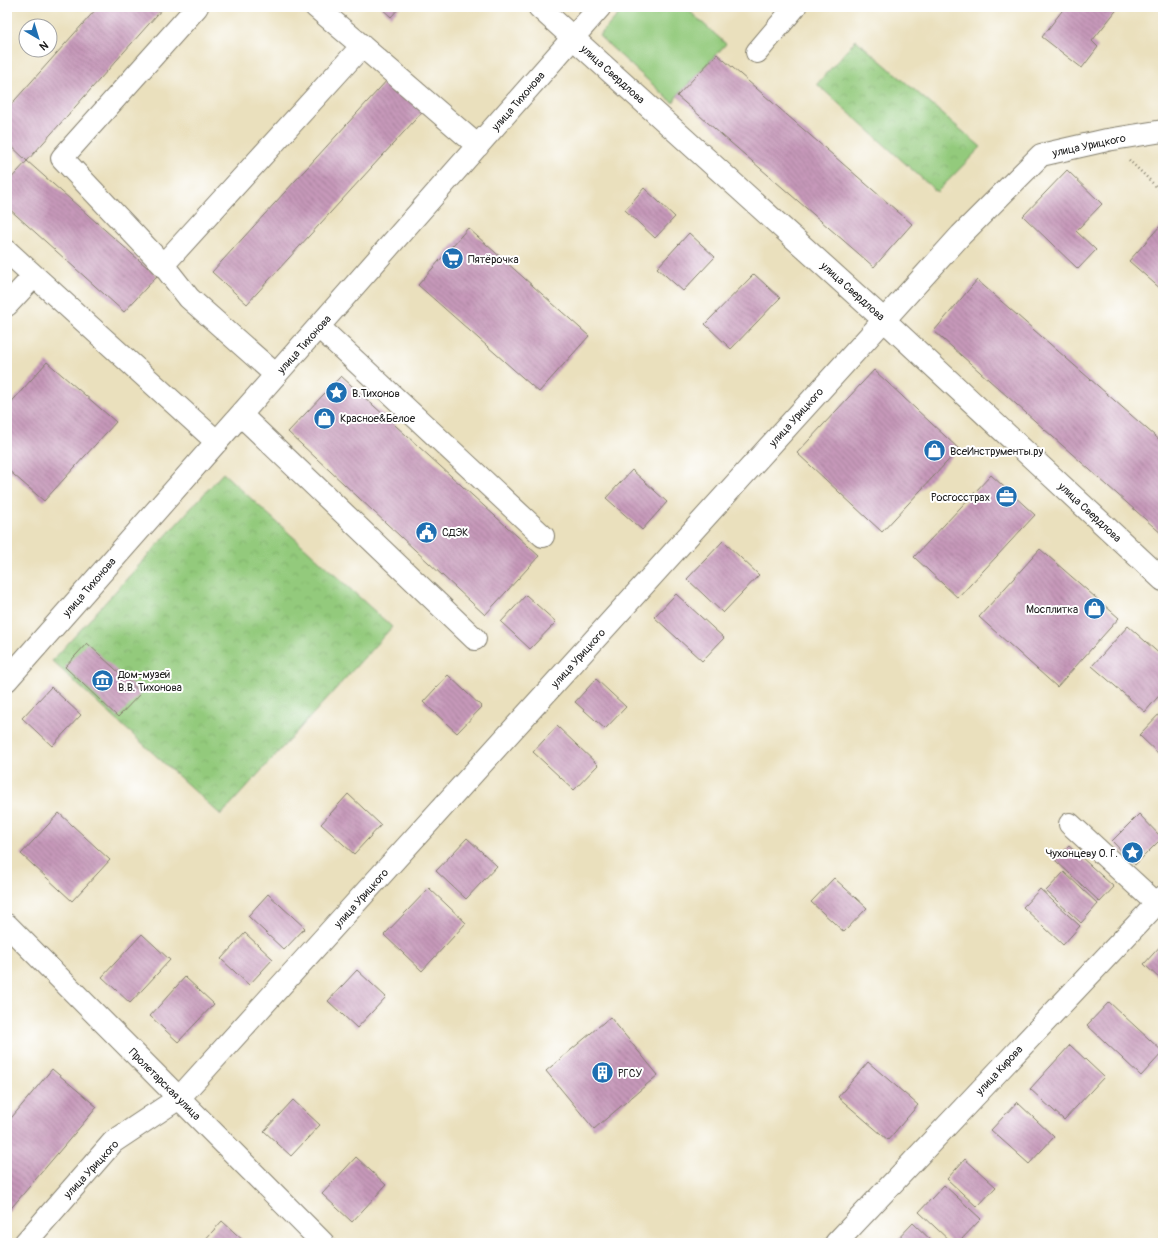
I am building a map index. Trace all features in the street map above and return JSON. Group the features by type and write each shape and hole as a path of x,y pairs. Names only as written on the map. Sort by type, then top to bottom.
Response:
{"street":[{"path":"197,7 62,158 163,265 189,298 276,375"},
{"path":"316,7 478,146"},
{"name":"улица Свердлова","path":"539,7 884,320 1163,580"},
{"name":"улица Тихонова","path":"7,680 600,7"},
{"path":"757,52 795,7"},
{"path":"163,265 362,46"},
{"name":"улица Урицкого","path":"25,1243 113,1142 179,1098 961,235 1041,155 1107,140 1163,131"},
{"path":"7,251 217,442"},
{"path":"7,305 34,276"},
{"path":"319,327 543,536"},
{"path":"241,415 475,639"},
{"path":"1070,824 1160,901"},
{"name":"улица Кирова","path":"836,1243 1160,901"},
{"name":"Пролетарская улица","path":"7,925 323,1243"}],"path":[{"path":"1107,140 1163,193"}],"green space":[{"path":"625,7 685,7 726,44 677,96 673,103 599,36"},
{"path":"856,40 981,147 937,192 817,84"},
{"path":"223,473 392,627 221,815 52,661"}],"building":[{"path":"98,7 164,7 27,161 7,142 7,109 52,58 58,58 58,52"},
{"path":"380,7 400,7 391,17"},
{"path":"1065,7 1119,7 1092,41 1098,47 1082,68 1042,37"},
{"path":"717,54 912,224 874,267 677,96"},
{"path":"389,78 424,110 247,304 212,272"},
{"path":"27,161 157,276 124,312 7,207 7,183"},
{"path":"1067,170 1102,204 1076,231 1096,250 1078,269 1023,216"},
{"path":"644,188 675,217 655,238 625,210"},
{"path":"1160,226 1163,229 1163,291 1129,261"},
{"path":"468,228 589,336 539,392 418,285"},
{"path":"689,233 715,257 683,291 657,268"},
{"path":"754,274 780,298 731,349 705,324"},
{"path":"977,280 1163,443 1163,535 934,331"},
{"path":"47,362 116,422 44,501 7,469 7,407"},
{"path":"874,370 959,449 882,532 797,453"},
{"path":"341,376 539,556 485,615 288,432"},
{"path":"632,470 667,502 642,530 606,498"},
{"path":"991,475 1035,515 958,598 914,557"},
{"path":"723,541 759,575 723,613 687,579"},
{"path":"1040,549 1119,618 1057,687 979,617"},
{"path":"676,594 724,638 702,661 654,617"},
{"path":"526,595 556,622 530,649 501,622"},
{"path":"1128,626 1163,657 1163,691 1145,712 1092,666"},
{"name":"Дом-музей В.В. Тихонова","path":"87,643 141,693 118,717 65,667"},
{"path":"448,675 482,707 457,733 423,702"},
{"path":"596,679 626,707 605,729 575,702"},
{"path":"51,687 81,715 52,746 22,718"},
{"path":"1163,710 1163,758 1139,735"},
{"path":"557,726 598,765 574,790 533,752"},
{"path":"348,794 381,825 354,854 321,824"},
{"path":"59,813 110,860 72,901 21,854"},
{"path":"1139,814 1162,838 1135,865 1112,841"},
{"path":"467,838 497,866 466,899 436,871"},
{"path":"1069,846 1114,887 1100,902 1055,860"},
{"path":"1064,872 1098,904 1081,923 1046,891"},
{"path":"834,878 867,908 844,932 811,902"},
{"path":"429,888 466,923 422,971 384,935"},
{"path":"1040,889 1080,926 1063,945 1023,907"},
{"path":"268,894 305,928 284,950 248,916"},
{"path":"245,933 273,959 249,985 221,959"},
{"path":"142,934 170,960 130,1003 102,977"},
{"path":"1163,943 1163,982 1144,964"},
{"path":"357,970 386,997 357,1028 328,1001"},
{"path":"185,977 214,1004 178,1042 150,1016"},
{"path":"1109,1002 1163,1052 1141,1076 1087,1025"},
{"name":"РГСУ","path":"610,1017 658,1075 594,1129 546,1071"},
{"path":"1070,1045 1104,1077 1064,1120 1030,1089"},
{"path":"868,1062 918,1105 888,1140 838,1097"},
{"path":"52,1069 97,1107 7,1213 7,1123"},
{"path":"293,1100 320,1125 291,1156 264,1131"},
{"path":"1017,1102 1054,1137 1029,1164 991,1130"},
{"path":"356,1157 386,1185 352,1222 322,1194"},
{"path":"965,1159 996,1187 977,1207 947,1179"},
{"path":"944,1185 981,1219 958,1243 952,1243 919,1212"},
{"path":"222,1221 246,1243 202,1243"},
{"path":"913,1223 934,1243 894,1243"}],"place":[{"name":"Пятёрочка","path":"452,259"},
{"name":"В.Тихонов","path":"336,393"},
{"name":"Красное&Белое","path":"324,418"},
{"name":"ВсеИнструменты.ру","path":"935,451"},
{"name":"Росгосстрах","path":"1006,497"},
{"name":"СДЭК","path":"426,532"},
{"name":"Мосплитка","path":"1094,609"},
{"name":"Дом-музей В.В. Тихонова","path":"103,680"},
{"name":"Чухонцеву О. Г.","path":"1133,853"},
{"name":"РГСУ","path":"602,1073"}]}
